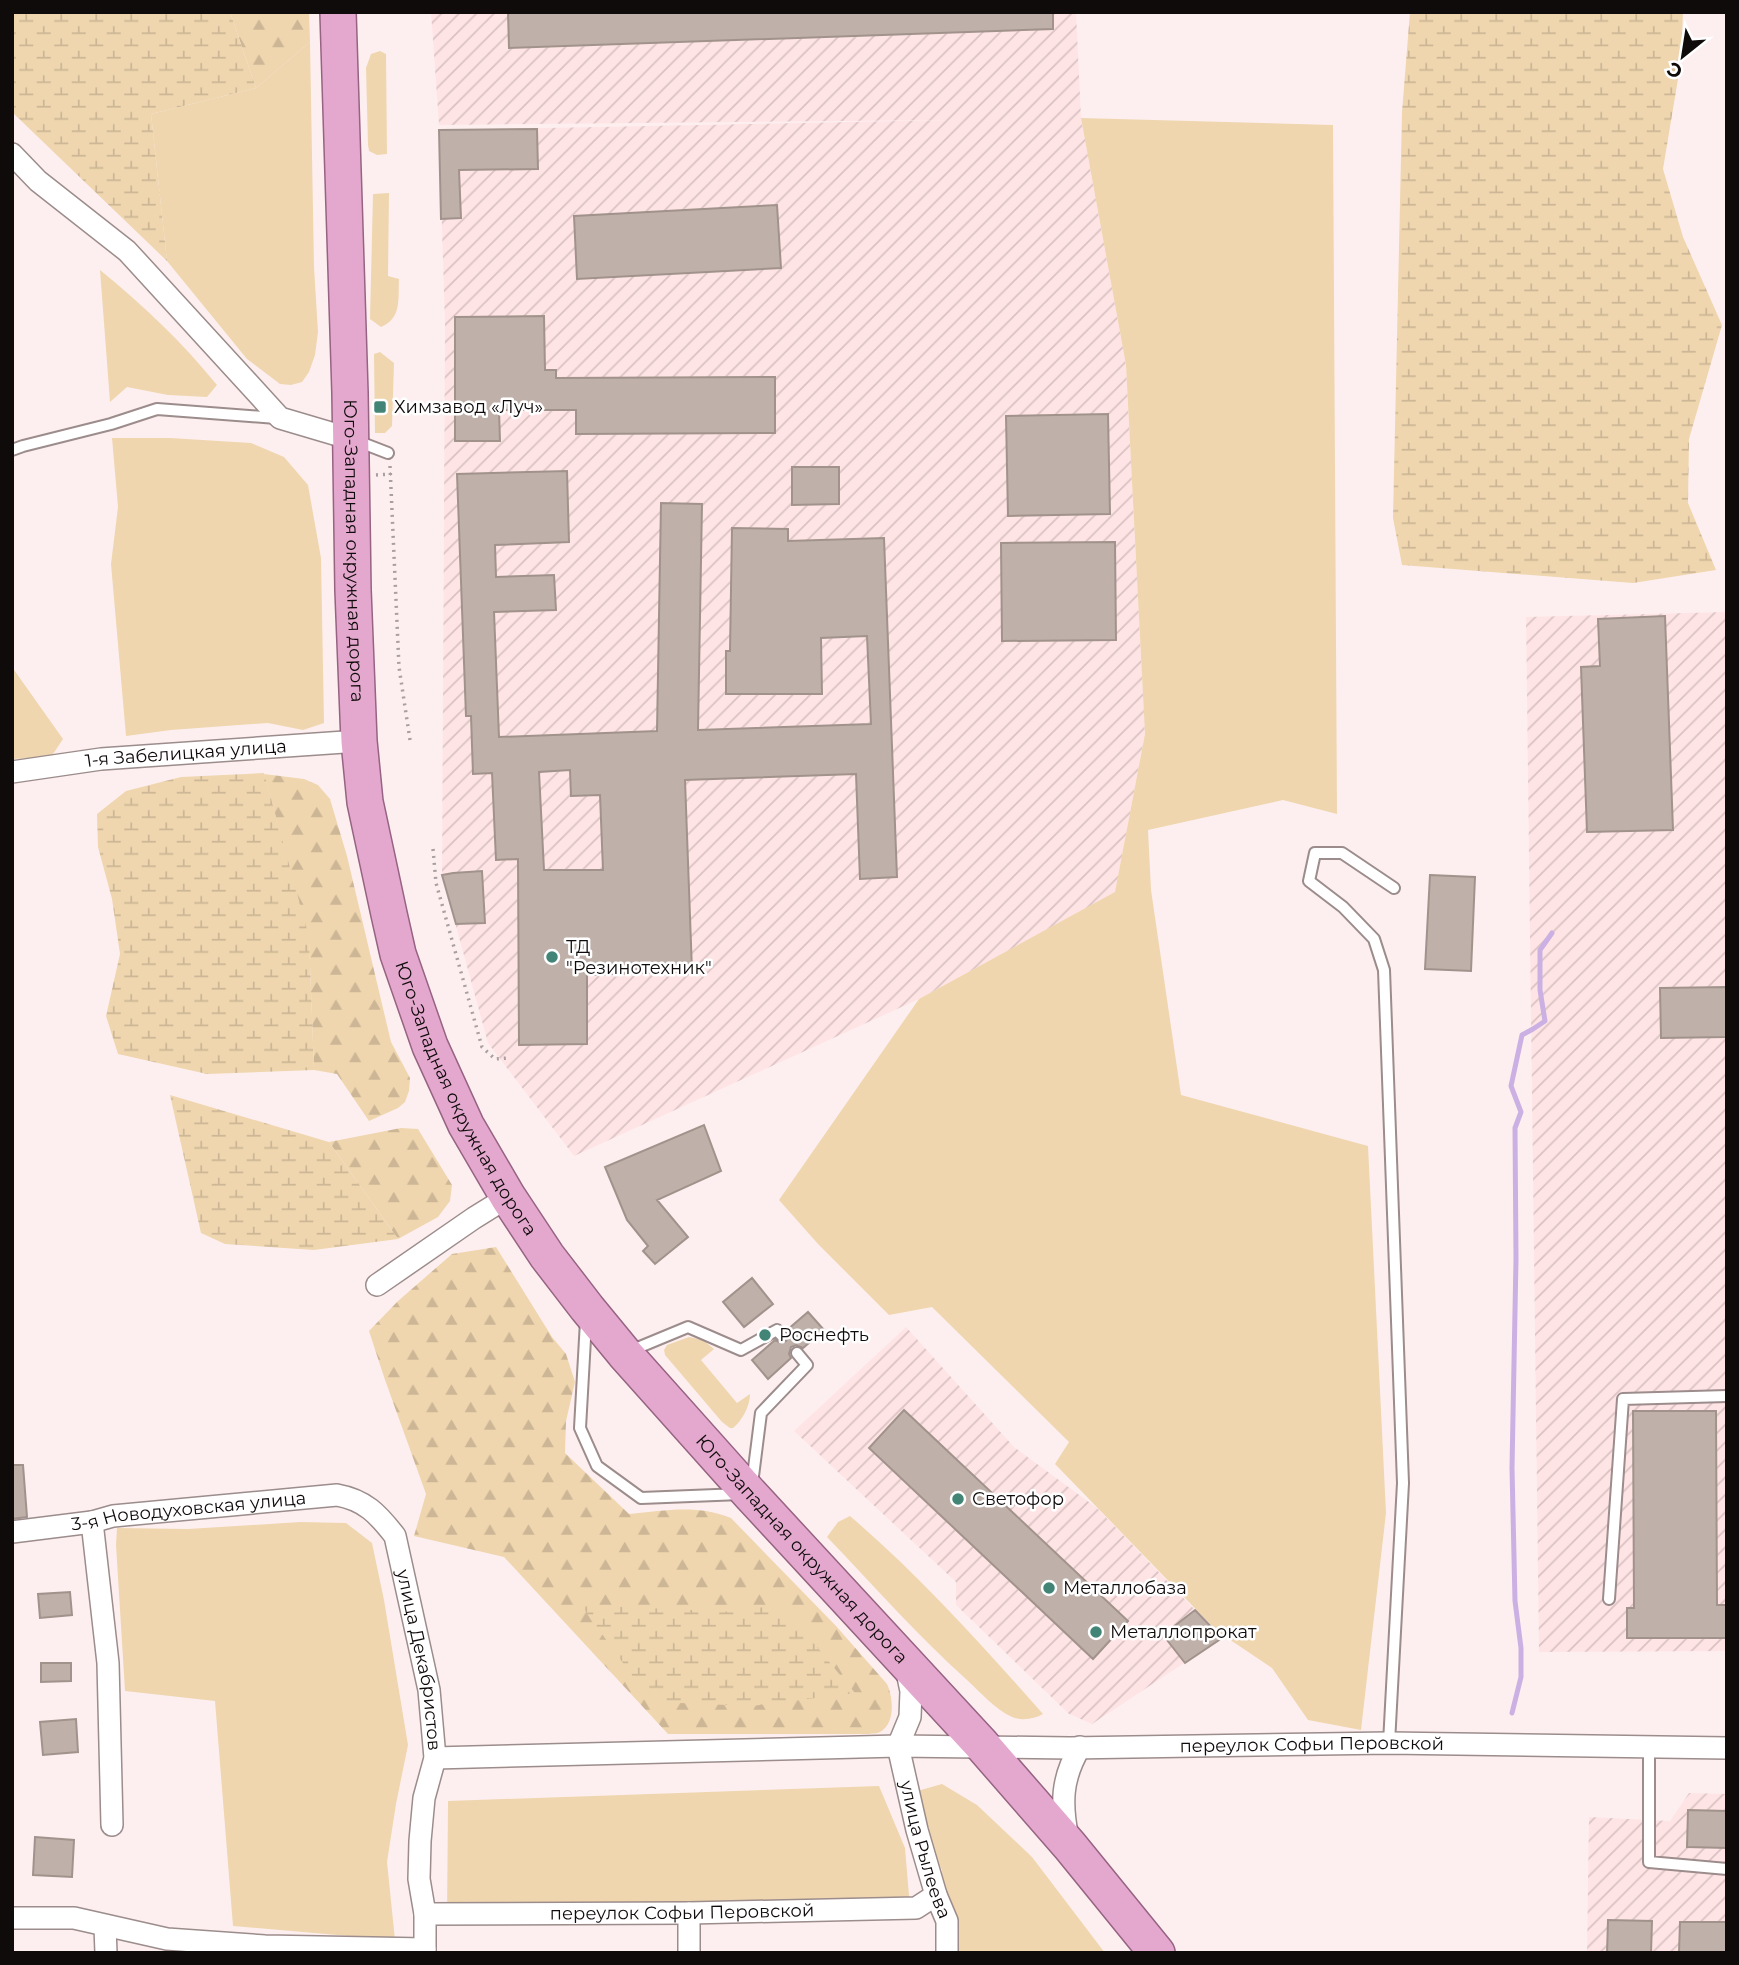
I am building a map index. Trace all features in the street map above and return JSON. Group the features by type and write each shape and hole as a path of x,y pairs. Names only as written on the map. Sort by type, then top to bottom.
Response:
{"highway":[{"name":"Юго-Западная окружная дорога","path":"338,12 359,741 365,802 398,954 430,1046 466,1125 508,1197 547,1256 587,1308 750,1494 982,1745 1070,1846 1157,1953"}],"street":[{"path":"12,154 38,181 127,251 280,418 351,439"},
{"name":"1-я Забелицкая улица","path":"12,772 101,759 359,741"},
{"path":"377,1285 508,1197"},
{"name":"3-я Новодуховская улица","path":"12,1532 92,1522 113,1516 337,1495 352,1498 365,1505"},
{"name":"улица Декабристов","path":"365,1505 382,1519 395,1536 429,1690 435,1758 424,1798 419,1879 425,1914 425,1951"},
{"path":"92,1522 108,1663 112,1825"},
{"path":"898,1746 909,1717 911,1692 904,1659"},
{"name":"переулок Софьи Перовской","path":"435,1758 982,1745 1080,1747 1389,1743 1727,1748"},
{"name":"улица Рылеева","path":"898,1746 917,1830 936,1895 947,1920 947,1953"},
{"path":"1070,1846 1063,1813 1065,1782 1070,1764 1080,1747"},
{"name":"переулок Софьи Перовской","path":"425,1914 688,1913 916,1908 936,1895"},
{"path":"688,1913 689,1953"},
{"path":"12,1918 74,1918 105,1927 179,1940 265,1946 425,1951"},
{"path":"105,1927 106,1953"}],"lane":[{"path":"12,450 158,409 280,418"},
{"path":"351,439 388,453"},
{"path":"1389,1743 1403,1483 1384,970 1374,939 1343,907 1308,881 1315,853 1342,853 1394,888"},
{"path":"587,1308 580,1428 597,1466 641,1498 750,1494 761,1413 807,1365 797,1353"},
{"path":"624,1353 688,1326 741,1350 776,1330 781,1335"},
{"path":"1609,1599 1623,1399 1727,1396"},
{"path":"1649,1748 1648,1862 1727,1869"}],"path":[{"path":"388,453 399,667 410,740"},
{"path":"433,849 436,883 482,1047 495,1059 508,1058"}],"shaded area":[{"path":"431,12 1076,12 1081,118 1126,365 1145,734 1115,893 919,999 574,1156 488,1043 442,875 445,326 439,130 950,120 439,125"},
{"path":"1727,612 1727,1651 1539,1652 1526,617"},
{"path":"906,1327 1014,1447 1097,1508 1222,1638 1092,1724 1069,1714 956,1605 956,1582 794,1431"},
{"path":"1689,1793 1727,1794 1727,1953 1587,1953 1589,1817 1670,1821"}],"green space":[{"path":"12,12 230,12 256,88 151,114 167,261 12,112"},
{"path":"230,12 309,12 310,42 256,88"},
{"path":"1410,12 1683,12 1681,61 1663,169 1683,237 1722,325 1689,439 1688,503 1716,570 1633,583 1402,565 1393,518 1402,112"},
{"path":"310,42 314,267 318,332 315,355 309,372 302,382 291,385 280,384 247,359 167,261 151,114 256,88"},
{"path":"380,51 386,54 387,154 377,155 369,151 368,145 366,68 371,54"},
{"path":"1081,118 1333,125 1337,814 1283,800 1148,830 1151,890 1181,1095 1368,1146 1386,1513 1361,1730 1308,1720 1272,1668 1217,1631 1055,1464 1069,1442 932,1307 889,1315 818,1244 779,1200 919,999 1115,892 1145,734 1126,365"},
{"path":"389,193 388,276 399,279 398,301 393,319 381,327 370,319 373,194"},
{"path":"100,270 162,324 204,369 217,385 207,397 168,395 127,387 110,402"},
{"path":"380,352 394,363 392,426 385,433 375,433 374,354"},
{"path":"112,438 251,443 284,457 308,485 321,558 324,723 303,730 268,723 126,736 111,564 118,507"},
{"path":"12,667 63,739 51,757 12,759"},
{"path":"264,773 309,937 314,1070 207,1074 118,1054 106,1016 120,954 112,899 98,847 97,814 126,791 181,777"},
{"path":"264,774 304,779 318,785 330,799 347,856 391,1042 410,1078 405,1102 369,1121 337,1074 314,1070 309,940"},
{"path":"170,1095 329,1142 398,1239 314,1250 225,1244 201,1233"},
{"path":"401,1128 418,1129 452,1185 450,1201 438,1217 398,1239 329,1142"},
{"path":"496,1247 552,1337 566,1354 575,1382 566,1421 565,1453 629,1514 693,1510 731,1518 836,1626 887,1684 891,1696 891,1716 889,1723 879,1733 668,1734 504,1557 414,1536 426,1494 369,1331 398,1301 452,1254"},
{"path":"689,1337 703,1340 714,1349 701,1360 737,1403 750,1394 745,1413 733,1428 722,1422 665,1355 667,1345"},
{"path":"850,1516 926,1587 1043,1714 1020,1719 1000,1710 913,1628 827,1537 838,1522"},
{"path":"300,1522 346,1523 372,1543 408,1745 387,1862 395,1940 233,1926 215,1701 125,1691 117,1528 188,1529"},
{"path":"781,1604 855,1693 752,1706 655,1702 649,1699 581,1605 735,1612"},
{"path":"942,1784 977,1805 1032,1857 1105,1953 945,1953 942,1870 919,1824 914,1792"},
{"path":"879,1786 905,1848 911,1919 447,1920 448,1801"}],"building":[{"path":"508,12 1053,12 1053,29 509,48"},
{"path":"537,129 538,169 459,170 461,218 441,219 439,130"},
{"path":"777,205 781,268 577,279 574,216"},
{"path":"544,316 545,370 556,370 556,378 775,377 775,433 576,434 576,410 499,410 500,441 455,441 455,317"},
{"path":"1108,414 1110,514 1008,516 1006,416"},
{"path":"792,467 839,467 839,504 792,505"},
{"path":"567,471 569,542 495,545 496,577 554,575 556,610 494,612 499,737 657,731 661,503 702,504 698,730 871,724 867,636 821,638 822,694 726,694 726,651 730,651 732,528 788,529 788,541 884,538 897,877 860,879 856,774 685,780 692,971 587,975 587,1044 519,1045 518,859 496,860 492,773 473,774 471,716 466,716 457,474","holes":["570,770 571,796 600,795 603,870 544,870 539,772"]},
{"path":"1115,542 1116,640 1002,641 1001,543"},
{"path":"1665,616 1673,830 1587,832 1581,667 1600,666 1598,619"},
{"path":"482,871 485,923 456,924 442,875"},
{"path":"1430,875 1475,877 1471,971 1425,969"},
{"path":"1727,987 1727,1037 1661,1038 1660,988"},
{"path":"704,1125 721,1171 657,1200 688,1237 655,1264 643,1251 648,1246 627,1220 605,1167"},
{"path":"752,1278 773,1304 744,1327 723,1302"},
{"path":"808,1312 824,1330 803,1348 796,1345 791,1347 791,1358 768,1379 752,1360 775,1340 781,1343 786,1341 789,1334 787,1330"},
{"path":"904,1410 1128,1621 1093,1659 869,1448"},
{"path":"1633,1411 1716,1411 1717,1605 1726,1605 1726,1638 1627,1638 1627,1608 1634,1608"},
{"path":"12,1465 23,1465 27,1517 12,1519"},
{"path":"70,1592 72,1615 40,1618 38,1594"},
{"path":"1195,1610 1222,1638 1185,1663 1163,1635"},
{"path":"41,1663 71,1663 71,1681 41,1682"},
{"path":"76,1719 78,1752 43,1755 40,1722"},
{"path":"1688,1810 1727,1811 1727,1848 1687,1847"},
{"path":"35,1837 74,1840 72,1877 33,1875"},
{"path":"1608,1920 1652,1921 1651,1953 1607,1953"},
{"path":"1680,1922 1726,1922 1726,1953 1679,1953"}],"waterway":[{"path":"1512,1713 1521,1677 1521,1648 1515,1601 1512,1468 1516,1259 1515,1128 1521,1112 1511,1086 1522,1035 1545,1021 1540,990 1540,950 1552,933"}],"place":[{"name":"Химзавод «Луч»","path":"380,407"},
{"name":"ТД \"Резинотехник\"","path":"552,957"},
{"name":"Роснефть","path":"765,1335"},
{"name":"Светофор","path":"958,1499"},
{"name":"Металлобаза","path":"1049,1588"},
{"name":"Металлопрокат","path":"1096,1632"}]}
